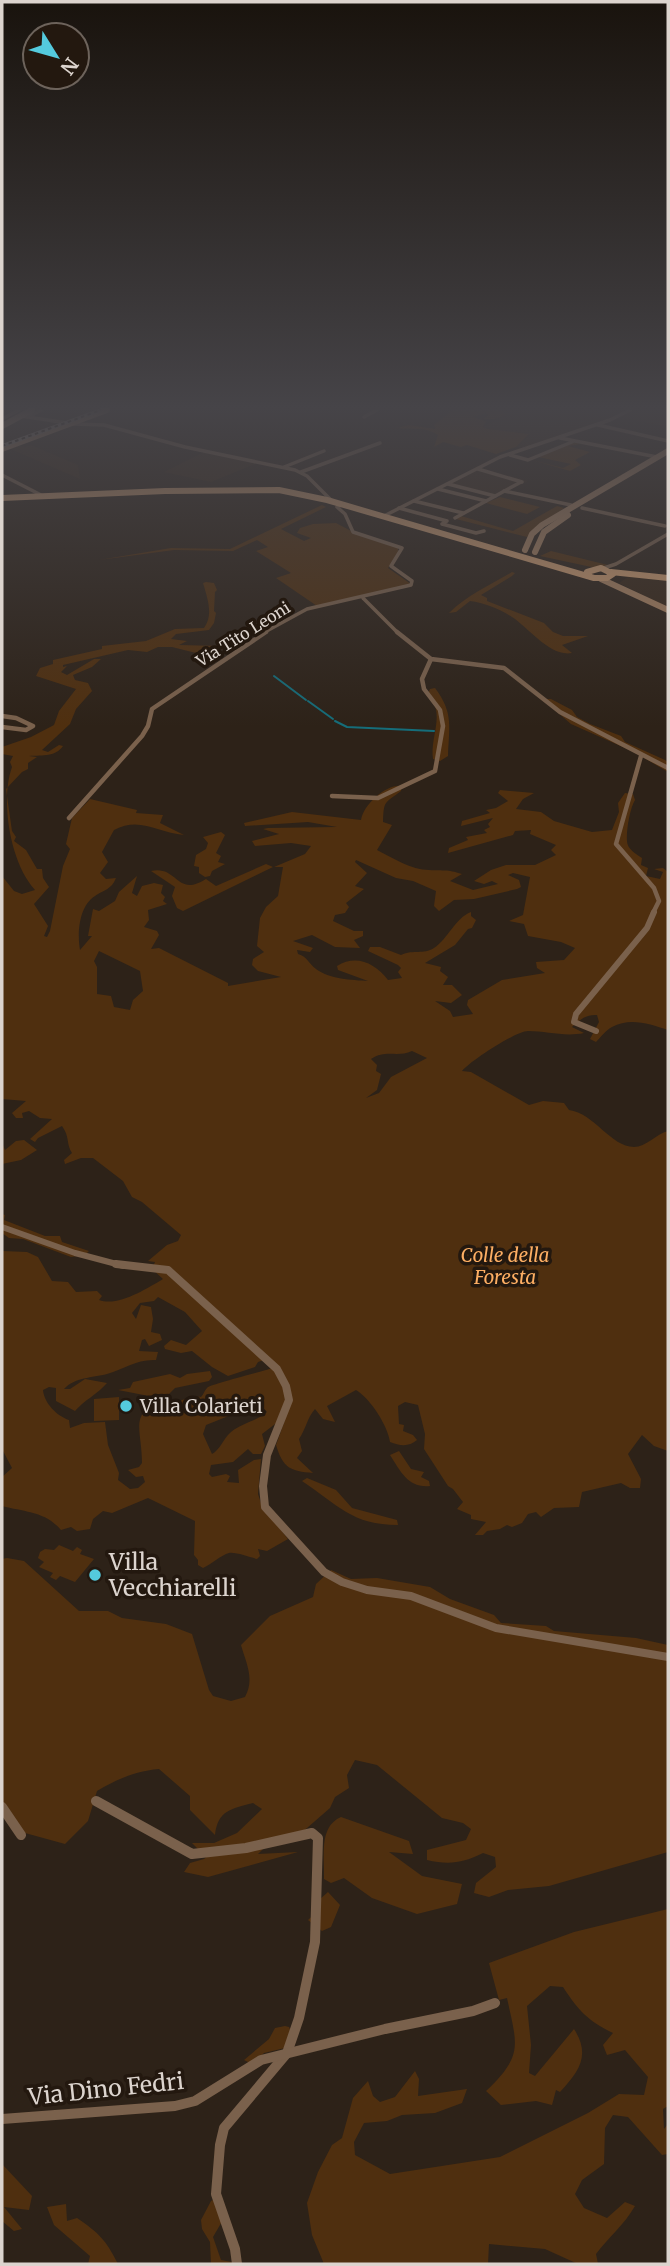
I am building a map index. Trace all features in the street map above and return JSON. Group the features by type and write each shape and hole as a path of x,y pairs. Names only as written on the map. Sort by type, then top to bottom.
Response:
{"main road":[{"path":"378,516 556,563 668,578"},
{"path":"529,554 544,532 564,516"},
{"path":"529,554 601,579 668,610"},
{"path":"590,576 587,572 598,569"},
{"path":"601,579 612,572"},
{"path":"612,572 612,581 622,588"}],"street":[{"name":"Via Tito Leoni","path":"69,818 142,736 154,707 245,644 313,607 363,598 412,583 391,566 402,548 354,532 351,516"},
{"path":"426,516 447,521 442,524 475,533 484,531"},
{"path":"455,518 459,516"},
{"path":"615,516 667,525"},
{"path":"612,572 668,534"},
{"path":"363,598 406,641 431,659 504,668 560,712 668,768"},
{"path":"332,796 378,798 435,771 443,726 440,710 424,689 422,679 431,659"},
{"path":"2,717 26,721 33,727 22,730 2,727"},
{"path":"2,717 12,719 17,724"},
{"path":"2,727 26,721"},
{"path":"596,1031 574,1022 576,1014 647,928 659,901 654,887 616,844 641,756"},
{"path":"2,1227 89,1258 139,1269 159,1267 168,1270 274,1365 284,1378 289,1404 272,1438 265,1461 265,1507 324,1572 342,1582 367,1590 411,1597 496,1628 668,1657"},
{"path":"96,1801 192,1854 246,1848 312,1833 318,1838 315,1942 307,1991 287,2053 223,2128 216,2194 235,2249 237,2264"},
{"path":"2,1807 21,1835"},
{"name":"Via Dino Fedri","path":"2,2119 175,2106 195,2101 261,2060 385,2029 473,2011 495,2003"}],"shaded area":[{"path":"631,575 668,580 668,608 619,583"}],"green space":[{"path":"300,516 308,516 281,529 304,541 311,538 297,533 300,528 313,524 336,523 355,533 398,547 398,555 388,568 411,584 317,606 276,578 291,573 256,551 268,547 257,540 233,551 174,550 99,560 171,548 230,549"},
{"path":"461,516 513,531 540,516 554,516 527,537 456,519"},
{"path":"551,551 608,565 596,568 540,556"},
{"path":"512,572 515,573 512,576 481,595 487,598 487,601 544,623 553,632 563,636 588,636 562,645 572,653 556,651 512,617 486,605 470,601 456,612 449,613 471,596"},
{"path":"203,583 214,583 217,590 216,613 209,630 176,634 171,639 187,641 179,645 220,646 212,652 200,654 172,647 158,647 147,652 128,650 63,665 67,666 61,672 67,675 94,659 101,659 92,667 73,675 75,680 88,683 92,691 76,709 70,724 42,750 48,752 59,745 63,746 53,754 29,756 37,757 28,763 28,769 8,787 13,756 2,754 2,747 54,725 59,711 76,689 36,676 40,668 53,664 53,660 102,649 102,646 146,641 175,629 204,628 209,612"},
{"path":"435,688 445,705 449,721 448,756 440,761 433,759 437,717 428,693"},
{"path":"542,699 551,699 590,724 621,736 625,742 665,760 668,762 668,772 634,752 571,724"},
{"name":"Colle della Foresta","path":"402,786 401,791 385,806 383,822 392,825 377,850 416,868 462,874 450,881 473,890 498,884 492,881 484,884 474,881 491,870 506,865 535,865 556,855 551,850 556,845 530,834 531,830 515,831 513,835 448,853 449,848 468,840 466,837 487,833 484,830 490,827 488,824 493,818 461,826 462,821 490,813 486,810 508,801 498,793 500,790 534,793 523,799 516,809 541,812 554,821 592,832 612,830 619,812 618,803 625,793 633,794 635,800 627,832 628,846 642,858 641,865 648,868 646,876 660,879 663,872 654,869 663,868 668,872 668,1030 626,1022 610,1028 596,1042 590,1039 599,1022 597,1015 590,1015 572,1027 584,1033 522,1032 494,1047 462,1071 471,1072 529,1105 543,1101 564,1103 569,1110 586,1117 626,1146 634,1147 647,1143 668,1131 668,1451 654,1446 642,1435 628,1454 641,1479 640,1488 630,1488 621,1483 582,1492 579,1507 554,1508 541,1517 536,1512 528,1514 522,1523 512,1527 507,1525 487,1531 483,1535 475,1535 486,1522 471,1519 471,1515 457,1509 463,1502 448,1486 424,1449 425,1434 418,1405 405,1402 398,1406 399,1424 404,1425 403,1431 417,1440 408,1445 397,1444 390,1442 377,1413 356,1390 327,1406 335,1422 323,1419 315,1409 310,1416 299,1439 302,1451 297,1458 313,1473 288,1467 282,1459 276,1445 285,1420 279,1421 262,1434 265,1446 261,1454 253,1454 248,1449 233,1462 211,1465 209,1474 212,1477 226,1474 230,1476 227,1482 239,1483 238,1470 254,1460 261,1459 258,1494 262,1506 288,1539 267,1551 258,1549 260,1556 257,1559 229,1553 203,1568 198,1565 194,1555 195,1521 148,1498 112,1513 103,1511 93,1519 90,1529 77,1531 71,1527 61,1530 41,1516 2,1506 2,1477 12,1468 2,1449 2,1251 27,1252 38,1257 52,1281 68,1282 76,1292 97,1291 102,1296 99,1300 107,1302 132,1296 163,1279 152,1269 155,1262 148,1261 167,1245 178,1241 181,1235 142,1202 132,1197 123,1181 93,1158 81,1158 65,1164 64,1160 72,1153 62,1126 35,1142 30,1139 52,1119 40,1118 29,1111 22,1113 23,1118 16,1118 12,1113 26,1101 2,1099 2,876 14,891 22,894 35,890 19,864 14,848 7,813 7,796 12,831 16,837 14,841 26,850 37,869 42,869 43,878 49,887 34,904 48,926 44,936 47,937 63,866 70,849 66,844 72,818 90,799 137,810 136,813 163,815 160,823 184,835 141,825 123,826 114,830 102,852 108,862 100,873 106,879 116,878 110,887 85,906 79,928 80,950 92,936 88,936 93,909 99,911 115,901 119,892 137,876 132,893 137,896 142,886 154,883 163,885 161,893 167,904 148,910 149,920 144,927 157,931 159,935 151,949 159,948 228,983 228,986 281,977 258,971 252,965 253,959 264,952 257,946 260,918 266,907 278,896 283,867 274,867 305,854 311,846 291,843 255,846 252,841 279,834 263,829 268,828 337,827 308,822 245,826 244,823 292,812 361,820 366,808 377,796 389,788","holes":["356,860 396,878 413,881 436,891 434,906 439,911 454,900 474,899 521,887 519,880 508,875 513,873 530,877 523,915 509,921 524,924 528,936 561,942 575,948 564,960 536,962 537,968 545,973 502,980 468,1000 467,1005 473,1014 453,1017 450,1011 435,1001 451,1003 462,995 452,985 443,985 448,977 440,971 441,967 425,963 455,945 468,929 472,928 476,920 471,916 471,912 460,919 439,944 430,950 401,955 380,947 370,947 368,951 398,965 402,978 388,980 371,965 358,961 344,962 337,966 338,970 368,981 327,975 298,954 297,950 310,952 313,948 293,941 312,935 335,947 360,948 354,940 363,936 363,931 354,931 333,921 335,915 345,913 349,907 346,903 364,889 355,886 367,873","99,951 140,971 143,991 133,1000 130,1010 114,1007 111,996 97,994 97,967 94,961","412,1051 427,1058 391,1077 379,1093 366,1098 377,1090 381,1074 376,1071 377,1065 371,1059 376,1056","158,1297 185,1312 202,1331 186,1345 171,1340 164,1346 165,1349 181,1353 192,1351 228,1376 255,1367 258,1362 267,1359 272,1368 211,1386 201,1397 159,1405 143,1414 139,1429 142,1463 139,1467 128,1470 136,1477 143,1476 145,1482 138,1488 130,1489 118,1480 119,1473 108,1445 105,1422 84,1423 70,1428 69,1420 52,1408 43,1390 56,1388 56,1401 75,1411 107,1383 85,1379 70,1389 64,1389 68,1385 78,1380 107,1374 136,1363 156,1360 158,1352 139,1351 142,1340 145,1339 149,1346 162,1340 160,1334 151,1332 151,1307 141,1305 136,1319 132,1313 140,1303 154,1301","267,1412 231,1432 212,1454 203,1434 206,1425 236,1413"]},
{"path":"221,832 225,835 216,853 221,856 218,862 225,864 205,877 199,873 199,867 194,866 196,855 206,849 208,843 203,837"},
{"path":"266,864 273,867 183,911 177,908 172,896 175,887 151,871 167,872 189,885 206,879 216,886"},
{"path":"24,1140 37,1150 21,1160 2,1164 2,1143 5,1150 16,1141"},
{"path":"2,1214 5,1215 4,1220 45,1236 60,1236 62,1242 89,1251 85,1255 71,1257 23,1239 9,1238 2,1233"},
{"path":"210,1371 212,1377 209,1381 175,1388 167,1396 154,1397 118,1390 130,1388 133,1382 170,1374 180,1378 187,1374"},
{"path":"119,1397 119,1420 94,1421 94,1399"},
{"path":"399,1451 411,1469 424,1472 421,1477 429,1481 430,1486 416,1484 406,1478 390,1455"},
{"path":"307,1478 336,1490 352,1508 397,1520 398,1525 369,1522 346,1512 302,1481"},
{"path":"59,1545 73,1551 77,1547 82,1550 80,1554 94,1559 75,1582 60,1576 56,1580 50,1577 53,1573 39,1567 44,1562 38,1558 40,1552 45,1549 54,1550"},
{"path":"2,1559 24,1561 79,1611 108,1611 122,1618 166,1624 192,1634 209,1690 213,1696 231,1701 245,1697 248,1690 249,1671 241,1645 270,1616 313,1597 316,1584 331,1570 351,1579 377,1578 430,1587 450,1599 494,1615 501,1623 546,1626 554,1631 636,1638 668,1645 668,1852 549,1886 508,1890 489,1897 474,1893 476,1883 496,1867 495,1857 483,1853 456,1862 427,1860 427,1850 466,1840 471,1829 463,1823 442,1818 377,1765 355,1760 347,1775 349,1788 335,1797 330,1808 299,1835 264,1848 258,1854 298,1852 208,1877 184,1872 190,1863 204,1859 211,1853 199,1850 192,1843 214,1843 237,1833 262,1809 253,1803 227,1812 219,1820 215,1835 190,1810 190,1796 159,1769 127,1776 97,1791 88,1821 65,1844 25,1833 2,1803"},
{"path":"341,1817 409,1841 413,1854 389,1852 422,1876 462,1884 457,1904 417,1914 372,1898 344,1878 331,1883 324,1879 326,1835 334,1822"},
{"path":"328,1892 340,1905 331,1927 322,1931 308,1920 321,1908 319,1900"},
{"path":"668,1909 668,2106 663,2109 664,2129 668,2124 668,2154 662,2155 628,2117 613,2115 605,2128 604,2164 582,2180 575,2194 584,2208 607,2218 625,2202 635,2206 596,2254 598,2264 578,2264 545,2249 489,2244 488,2264 324,2264 312,2235 307,2203 318,2172 332,2145 342,2138 353,2098 368,2081 373,2096 380,2102 395,2097 415,2071 419,2079 418,2096 467,2089 462,2103 435,2113 402,2115 387,2121 364,2123 354,2142 355,2155 390,2174 500,2157 588,2113 619,2094 644,2095 648,2077 625,2050 607,2055 603,2045 613,2033 584,2014 563,1987 550,1986 527,2006 531,2045 529,2073 535,2076 574,2029 582,2047 580,2063 567,2085 560,2092 556,2090 552,2105 536,2101 501,2105 486,2091 507,2068 512,2058 515,2039 507,1998 499,2000 489,1963 574,1932"},
{"path":"289,2027 293,2036 289,2047 264,2053 252,2064 244,2060 269,2039 275,2028"},
{"path":"2,2164 32,2196 29,2210 4,2207 22,2229 14,2231 2,2221"},
{"path":"215,2199 224,2218 213,2237 221,2260 232,2264 211,2264 210,2242 202,2229 201,2220 211,2201"},
{"path":"66,2204 67,2221 77,2218 91,2228 106,2243 118,2264 88,2264 90,2256 54,2225 47,2207"}],"waterway":[{"path":"274,676 306,700"},
{"path":"308,701 333,719"},
{"path":"335,721 347,727 434,731"}],"place":[{"name":"Villa Colarieti","path":"126,1406"},
{"name":"Villa Vecchiarelli","path":"95,1575"}]}
